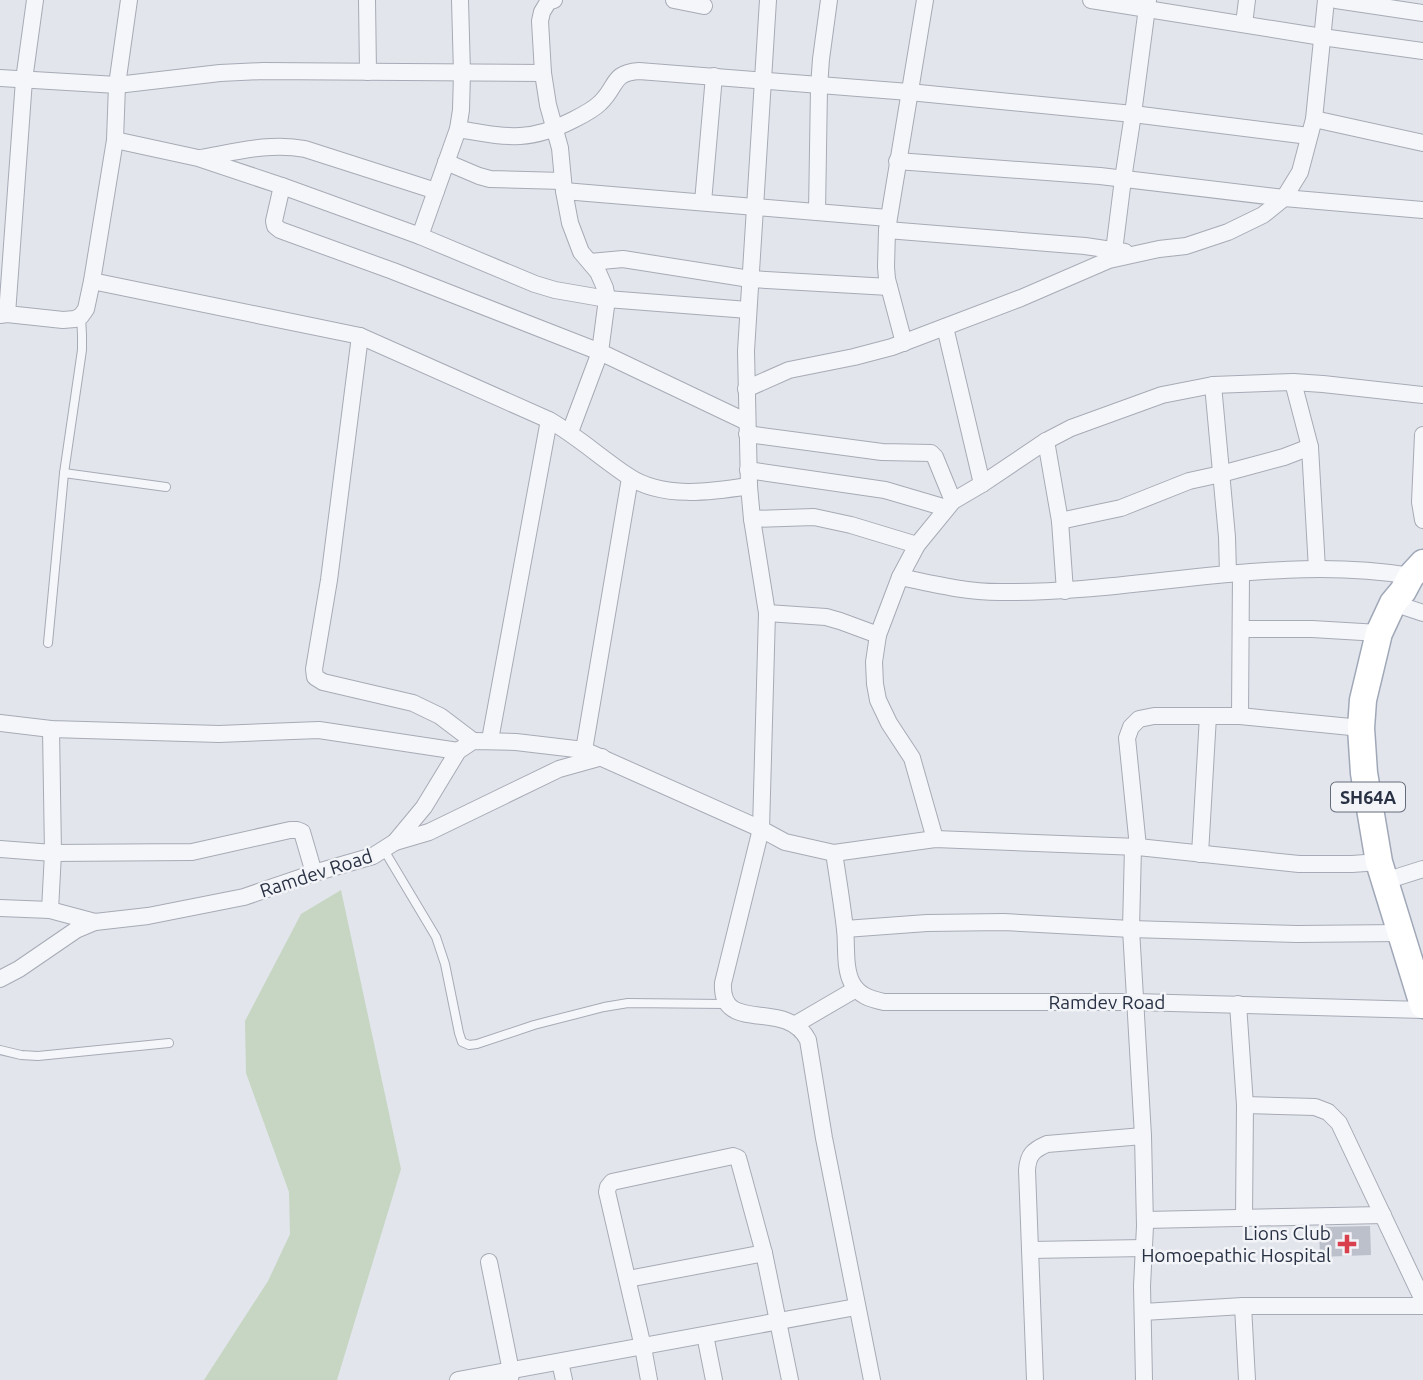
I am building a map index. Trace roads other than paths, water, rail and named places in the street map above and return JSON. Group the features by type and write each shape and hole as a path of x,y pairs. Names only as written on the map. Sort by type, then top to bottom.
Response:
{"main road":[{"name":"SH64A","path":"1409,592 1379,633 1363,700 1361,728 1364,773 1401,933 1423,1007"},
{"name":"SH64A","path":"1409,592 1383,667 1374,715 1374,747 1387,873 1423,964"}],"street":[{"path":"35,0 24,80 3,315 63,320 81,316 86,309 92,281 115,140 117,85 129,0"},
{"path":"367,0 368,72"},
{"path":"420,236 458,129 462,73 460,0"},
{"path":"554,0 548,2 540,21 548,105 559,148 563,186 574,235 582,252 598,272 606,288 607,299 600,352 570,432"},
{"path":"674,0 704,6"},
{"path":"768,0 748,310 746,389 752,519 768,613 761,829 722,996 725,1004 733,1010 796,1024 808,1040 824,1138 872,1380"},
{"path":"817,212 819,86 829,0"},
{"path":"904,343 886,267 888,224 925,0"},
{"path":"1091,0 1148,4 1244,24 1423,51"},
{"path":"1244,24 1247,0"},
{"path":"746,389 789,370 855,357 904,343 1109,260 1134,253 1186,246 1228,232 1264,215 1284,198 1300,172 1314,120 1326,0"},
{"path":"1336,0 1372,3 1423,13"},
{"path":"1114,251 1148,4"},
{"path":"0,78 117,85 220,73 263,71 543,74"},
{"path":"458,129 507,137 555,129 601,102 618,77 625,72 639,71 1133,114 1309,136"},
{"path":"703,202 714,76"},
{"path":"1314,120 1423,143"},
{"path":"115,140 198,158 282,186 420,236 535,284 607,299 748,310"},
{"path":"198,158 290,146 436,191"},
{"path":"897,161 1123,179 1284,198 1423,210"},
{"path":"446,162 490,179 817,212 888,224 1134,253"},
{"path":"282,186 274,221 280,230 600,352 747,428 881,452 931,453 935,457 950,504"},
{"path":"590,262 623,260 750,279 889,287"},
{"path":"92,281 360,336 549,420 570,432 630,478 646,485 677,492 718,491 749,478 885,490 950,504"},
{"path":"945,327 982,484"},
{"path":"360,336 329,580 314,669 315,677 324,682 413,703 440,716 473,741 491,740 584,750 785,842 834,853 935,839 1136,847 1299,864 1352,864 1387,873 1423,869"},
{"path":"1293,382 1310,447 1317,569"},
{"path":"935,839 912,758 889,723 878,700 874,662 878,635 900,577 917,545 950,504 1046,441 1071,428 1162,395 1213,385 1293,382 1423,395"},
{"path":"1213,385 1221,474 1241,629 1240,716"},
{"path":"491,740 549,420"},
{"path":"1423,435 1420,502 1423,520"},
{"path":"1046,441 1060,521 1065,591"},
{"path":"1060,521 1121,508 1189,481 1284,457 1310,447"},
{"path":"584,750 630,478"},
{"path":"752,519 814,517 917,545"},
{"path":"900,577 958,589 998,592 1065,591 1235,574 1317,569 1379,571 1409,592"},
{"path":"768,613 826,617 878,635"},
{"path":"1241,629 1379,633"},
{"path":"1144,1380 1145,1220 1131,929 1136,847 1128,746 1131,727 1139,719 1154,716 1240,716 1361,728"},
{"path":"1200,854 1208,716"},
{"path":"0,723 51,729 219,734 319,730 458,751"},
{"path":"50,910 53,853 51,729"},
{"name":"Ramdev Road","path":"0,979 76,930 95,922 148,916 244,897 373,856 390,846 424,807 458,751 473,741"},
{"path":"390,846 429,832 559,769 602,757"},
{"path":"0,849 53,853 192,852 297,830 302,832 305,838 314,873"},
{"path":"796,1024 856,989 850,981 848,969 834,853"},
{"path":"0,908 50,910 95,922"},
{"path":"845,929 927,923 1004,922 1297,934 1401,933"},
{"name":"Ramdev Road","path":"856,989 867,998 884,1002 1135,1002 1423,1007"},
{"path":"1238,1004 1245,1105 1244,1217"},
{"path":"1245,1105 1315,1107 1328,1112 1339,1123 1423,1300"},
{"path":"1035,1380 1028,1157 1047,1144 1143,1136"},
{"path":"649,1380 608,1188 612,1182 733,1156 738,1158 764,1253 790,1380"},
{"path":"1145,1220 1383,1215"},
{"path":"1030,1250 1144,1248"},
{"path":"628,1279 764,1253"},
{"path":"489,1262 510,1376"},
{"path":"1143,1312 1243,1306 1423,1306"},
{"path":"1243,1306 1247,1380"},
{"path":"458,1380 510,1376 560,1362 856,1307"},
{"path":"705,1335 714,1380"},
{"path":"560,1362 564,1380"}],"lane":[{"path":"48,643 64,473 82,350 81,316"},
{"path":"64,473 166,486"},
{"path":"390,846 436,937 445,964 462,1042 477,1044 534,1025 628,1003 725,1004"},
{"path":"0,1050 38,1056 169,1043"}],"place":[{"name":"Lions Club Homoepathic Hospital","path":"1347,1244"}]}
